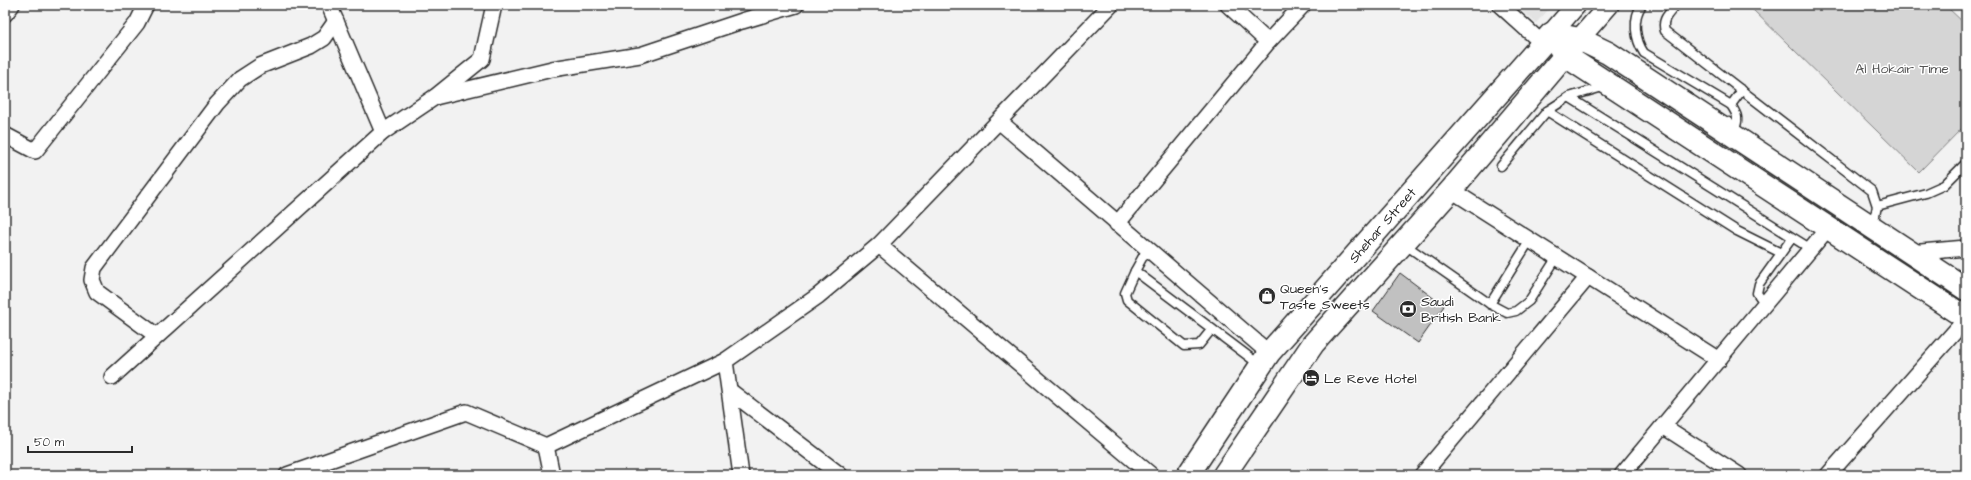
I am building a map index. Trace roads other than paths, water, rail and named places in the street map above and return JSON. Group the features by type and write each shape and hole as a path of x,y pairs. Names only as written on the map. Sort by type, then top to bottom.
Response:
{"main road":[{"path":"1546,38 1579,39 1608,53 1966,290"},
{"path":"1546,38 1564,55 1966,319"},
{"name":"Shehar Street","path":"1188,475 1265,359 1546,38"},
{"name":"Shehar Street","path":"1224,475 1313,344 1451,190 1579,39"}],"street":[{"path":"5,14 12,5"},
{"path":"5,135 35,151 137,23 146,5"},
{"path":"329,5 383,132"},
{"path":"112,377 383,132 435,97 482,59 494,5"},
{"path":"435,97 540,72 640,55 742,21 796,5"},
{"path":"287,475 466,412 546,446 725,361 818,296 879,245 1000,122 1111,5"},
{"path":"1228,5 1268,42"},
{"path":"1117,224 1268,42 1303,5"},
{"path":"1500,5 1546,38"},
{"name":"Shehar Street","path":"1546,38 1576,5"},
{"name":"Shehar Street","path":"1579,39 1609,5"},
{"path":"157,336 97,292 92,280 94,268 217,104 240,79 260,66 311,46 324,38 336,21"},
{"path":"1000,122 1147,249 1265,359"},
{"path":"1451,190 1719,360"},
{"path":"1622,475 1828,228"},
{"path":"879,245 1151,475"},
{"path":"1910,253 1966,248"},
{"path":"1422,475 1588,277"},
{"path":"1828,475 1966,319"},
{"path":"725,361 741,475"},
{"path":"730,391 840,475"},
{"path":"1663,426 1739,475"},
{"path":"546,446 552,475"}],"lane":[{"path":"1608,53 1736,126 1737,114 1731,105 1644,53 1638,39 1636,19 1642,5"},
{"path":"1676,5 1664,19 1663,24 1665,31 1872,190 1877,206 1872,228"},
{"path":"1501,166 1547,111 1569,97 1609,85"},
{"path":"1731,105 1742,90"},
{"path":"1569,97 1811,249"},
{"path":"1547,111 1737,231 1781,253"},
{"path":"1877,206 1926,193 1944,185 1966,163"},
{"path":"1765,304 1757,293 1759,284 1792,238"},
{"path":"1490,304 1530,240"},
{"path":"1404,243 1490,304 1507,313 1516,311 1529,301 1557,257"},
{"path":"1147,249 1125,293 1127,300 1184,346 1198,345 1212,329"},
{"path":"1135,271 1212,329 1265,359"}],"place":[{"name":"Queen's Taste Sweets","path":"1267,296"},
{"name":"Saudi British Bank","path":"1408,309"},
{"name":"Le Reve Hotel","path":"1311,378"}],"park label":[{"name":"Al Hokair Time","path":"1902,68"}]}
